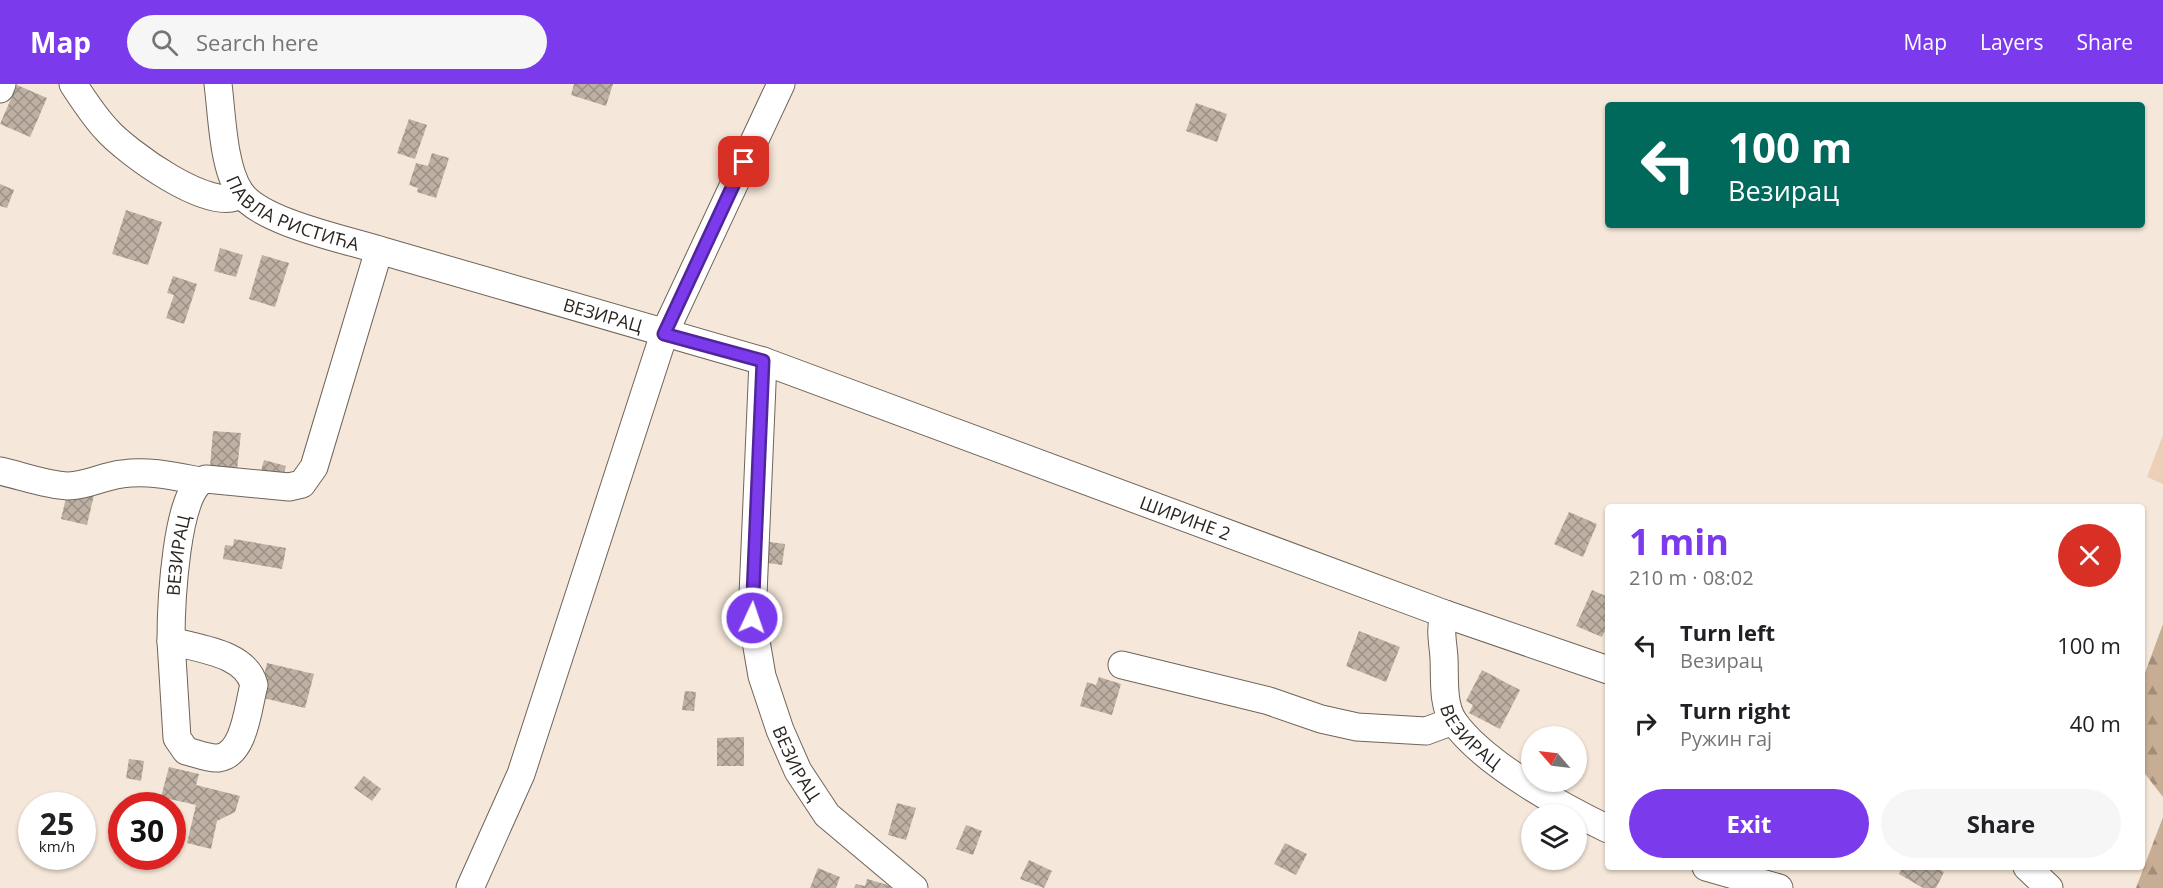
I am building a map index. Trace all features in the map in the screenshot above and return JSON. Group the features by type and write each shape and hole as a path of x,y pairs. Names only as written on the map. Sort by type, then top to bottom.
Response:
{"street":[{"path":"0,89 2,84"},
{"path":"73,84 105,129 130,152 202,194 224,199 241,194"},
{"name":"ПАВЛА РИСТИЋА","path":"218,84 229,158 241,194 255,208 279,219 379,249"},
{"path":"470,888 521,774 664,334 781,84"},
{"path":"0,471 65,486 82,485 120,474 136,473 159,474 200,481 289,487 302,484 314,467 379,249"},
{"name":"ВЕЗИРАЦ","path":"379,249 763,361 752,618 762,676 780,730 798,771 827,815 914,888"},
{"name":"ШИРИНЕ 2","path":"763,361 1445,614 1605,669"},
{"name":"ВЕЗИРАЦ","path":"171,641 171,601 184,512 191,491 200,481"},
{"name":"ВЕЗИРАЦ","path":"1445,614 1440,626 1446,702 1453,721 1488,758 1582,817 1605,828"},
{"path":"1122,665 1269,700 1321,720 1357,728 1426,730 1453,721"},
{"path":"1716,870 1779,888"},
{"path":"2030,870 2049,888"}],"shaded area":[{"path":"2163,435 2163,484 2147,477"}],"green space":[{"path":"2163,624 2163,797 2145,774 2145,673"},
{"path":"2163,817 2163,888 2136,888 2143,870 2145,870 2145,864"}],"building":[{"path":"574,84 613,84 606,106 571,95"},
{"path":"17,85 47,98 30,137 0,124"},
{"path":"1196,103 1227,114 1217,142 1186,131"},
{"path":"409,119 427,125 415,159 397,153"},
{"path":"432,153 449,158 436,198 417,192 418,188 409,185 416,163 428,166"},
{"path":"0,184 14,190 7,208 0,206"},
{"path":"126,210 162,222 148,265 112,254"},
{"path":"220,248 243,255 236,277 214,271"},
{"path":"262,255 289,263 275,307 249,299"},
{"path":"173,276 197,284 184,324 166,318 174,295 167,293"},
{"path":"213,431 241,433 237,470 210,467"},
{"path":"264,460 286,466 282,481 260,475"},
{"path":"68,489 94,495 87,525 61,519"},
{"path":"1569,512 1597,524 1583,557 1554,544"},
{"path":"234,539 286,548 282,569 223,559 225,545 233,546"},
{"path":"763,541 785,544 782,565 760,562"},
{"path":"1592,590 1605,596 1605,630 1602,637 1576,626"},
{"path":"1359,631 1400,647 1386,682 1346,666"},
{"path":"267,663 314,674 305,708 259,697"},
{"path":"1482,670 1520,690 1500,729 1469,713 1473,705 1466,701"},
{"path":"1099,677 1121,684 1112,715 1080,706 1087,682 1096,685"},
{"path":"685,691 696,692 694,711 682,710"},
{"path":"744,737 744,766 717,766 717,738"},
{"path":"129,759 144,761 141,781 126,778"},
{"path":"169,767 199,774 196,785 240,796 235,812 217,821 211,849 187,843 196,805 186,803 186,792 162,792"},
{"path":"364,776 381,789 372,801 354,788"},
{"path":"897,803 916,808 906,840 888,835"},
{"path":"966,825 982,831 973,855 956,849"},
{"path":"1285,843 1307,854 1296,875 1274,864"},
{"path":"1029,860 1052,871 1044,888 1020,879"},
{"path":"818,868 840,877 836,888 810,888"},
{"path":"1901,870 1940,870 1944,872 1936,888 1923,888 1899,874"},
{"path":"867,879 891,886 890,888 854,888 856,884 865,886"}],"route":[{"path":"744,162 679,297 664,334 763,361 752,618"}]}
